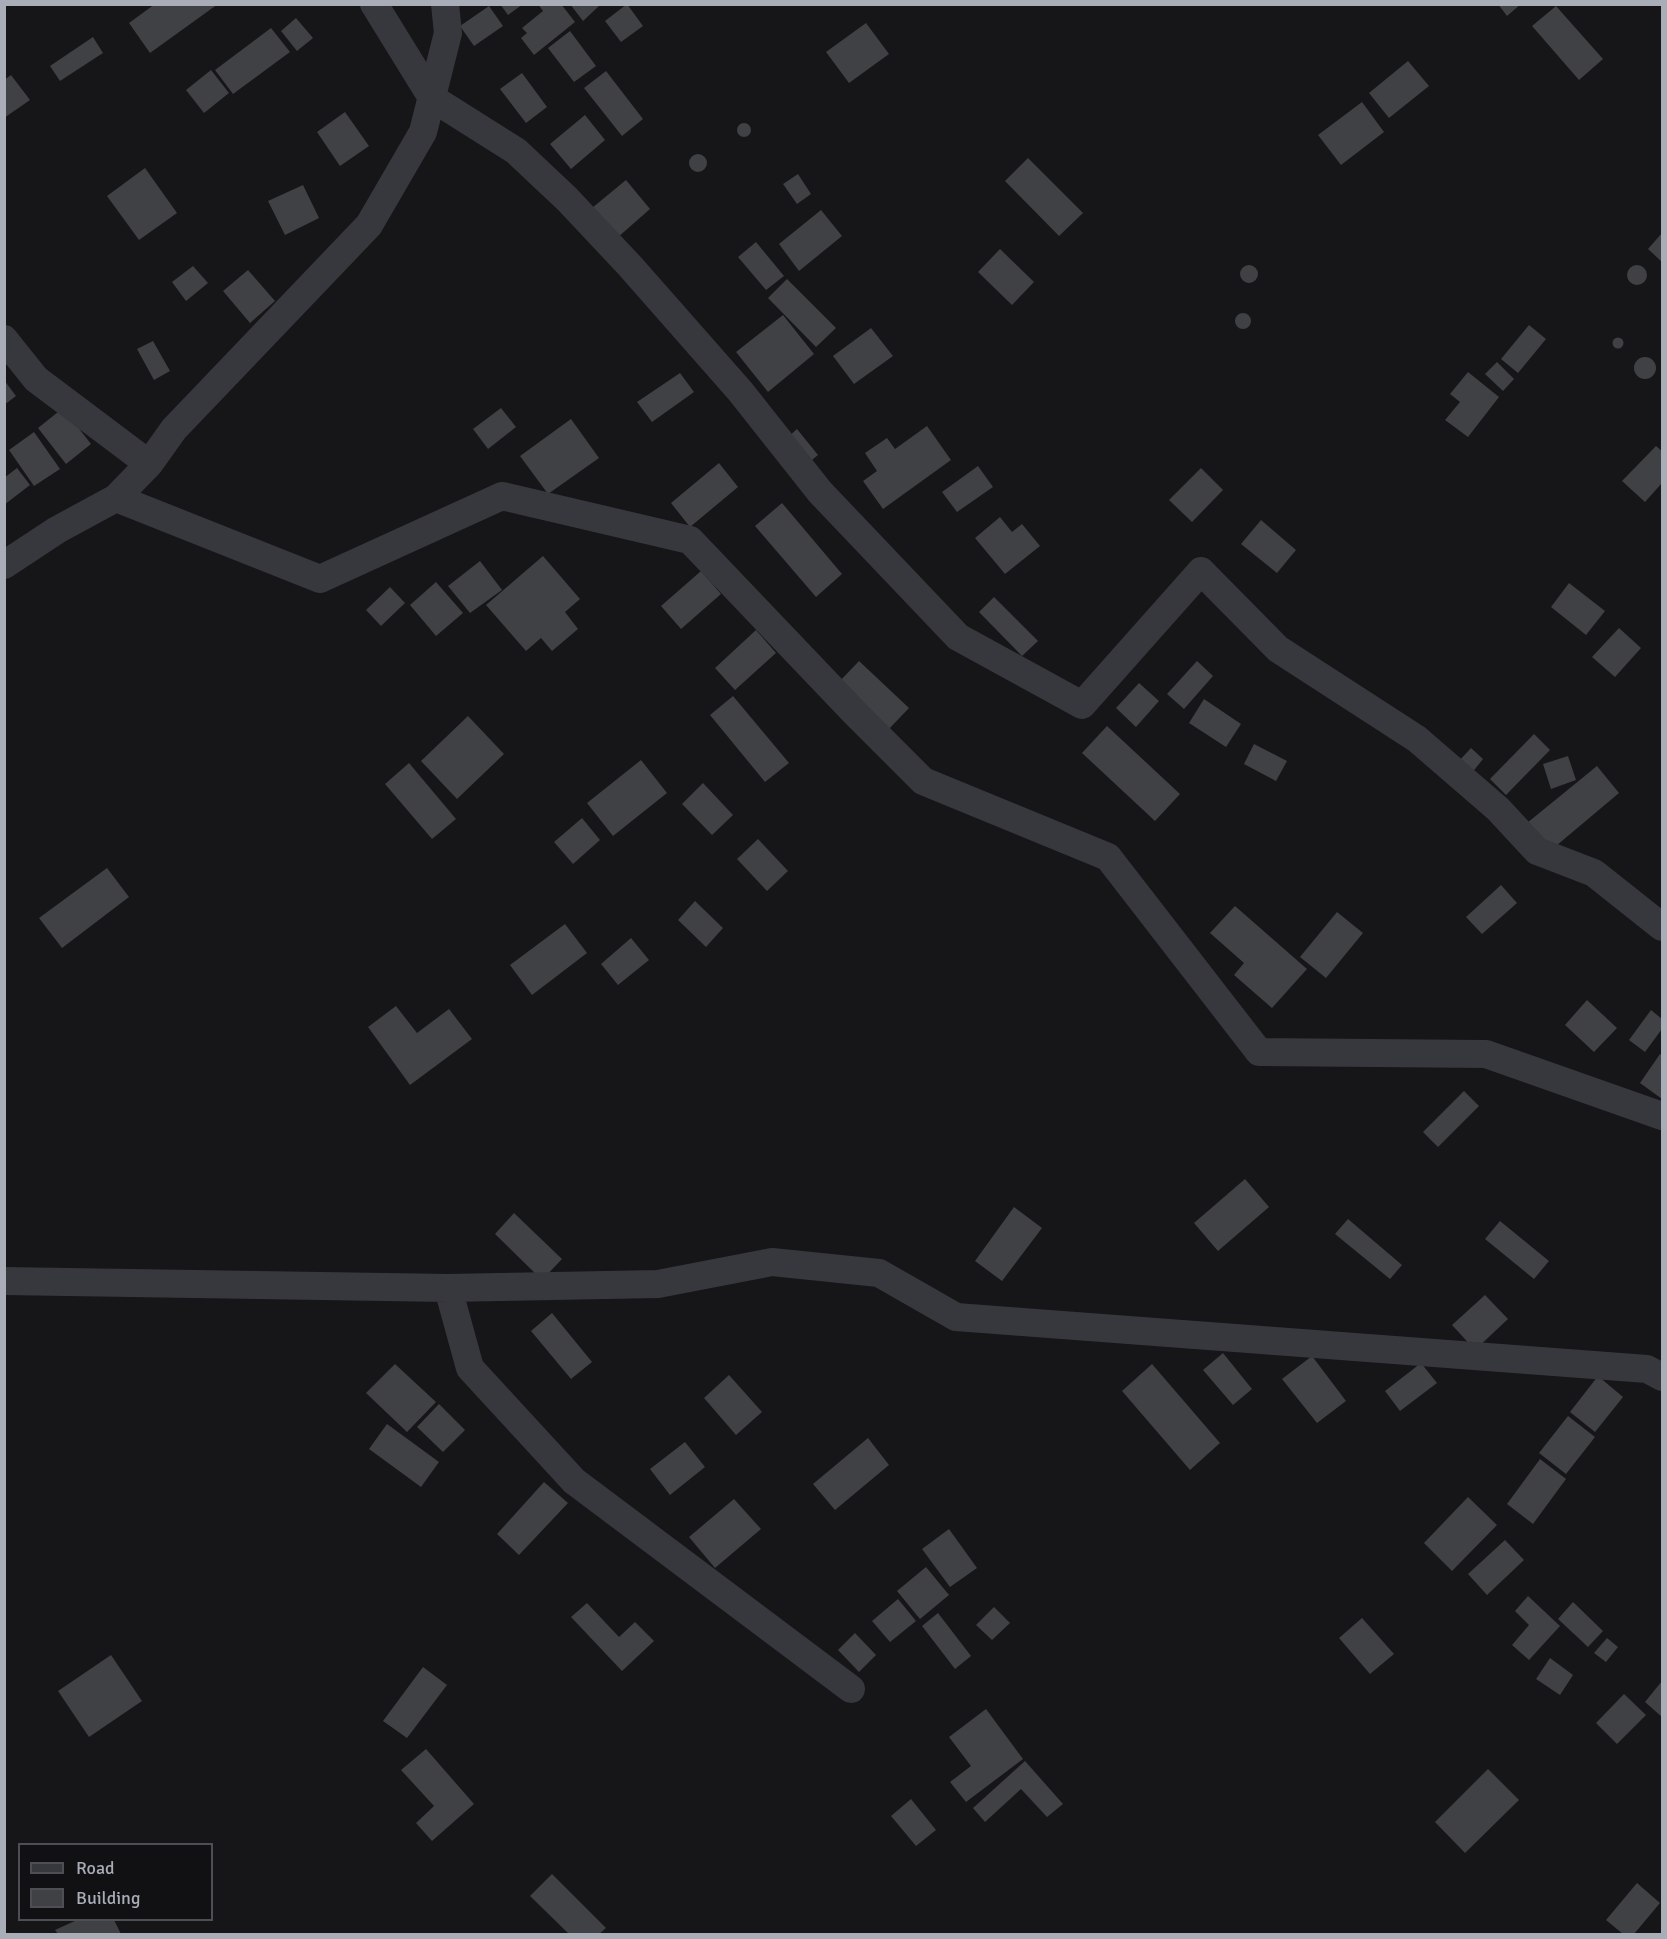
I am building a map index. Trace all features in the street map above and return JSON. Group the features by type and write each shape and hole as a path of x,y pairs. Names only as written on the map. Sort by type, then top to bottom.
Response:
{"street":[{"path":"374,4 432,98 516,151 567,199 630,266 740,392 820,492 958,637 1082,705 1201,571 1278,649 1417,739 1498,809 1538,851 1594,873 1662,927"},
{"path":"4,565 57,530 116,498 149,464 174,429 369,225 423,132 448,33 445,4"},
{"path":"4,339 36,379 149,464"},
{"path":"116,498 320,579 502,496 690,540 923,781 1108,857 1259,1052 1486,1054 1662,1116"},
{"path":"4,1281 448,1288 658,1284 772,1262 879,1273 957,1317 1647,1369 1662,1377"},
{"path":"448,1288 470,1368 574,1481 851,1689"}],"building":[{"path":"155,4 218,4 150,53 129,23"},
{"path":"500,4 523,4 508,15"},
{"path":"538,4 561,4 575,22 534,55 521,38 527,33 522,28 543,11"},
{"path":"570,4 598,4 599,6 583,21"},
{"path":"627,4 643,26 621,42 605,21"},
{"path":"1498,4 1521,4 1507,16"},
{"path":"489,6 503,26 474,46 460,26"},
{"path":"1556,6 1603,59 1579,80 1532,26"},
{"path":"296,18 313,38 297,51 281,31"},
{"path":"866,23 889,54 849,83 826,52"},
{"path":"271,28 290,52 233,94 215,70"},
{"path":"570,31 596,66 574,82 548,48"},
{"path":"93,37 103,53 60,81 50,66"},
{"path":"1408,61 1429,86 1389,118 1369,93"},
{"path":"211,70 229,93 204,113 186,90"},
{"path":"606,71 643,119 622,136 584,88"},
{"path":"522,73 547,107 526,123 500,89"},
{"path":"11,75 30,100 4,118 4,80"},
{"path":"1362,102 1384,132 1341,165 1318,135"},
{"path":"345,112 369,146 340,166 317,132"},
{"path":"585,115 605,140 571,169 550,144"},
{"path":"744,123 749,125 751,130 749,135 744,137 739,135 737,130 739,125"},
{"path":"698,154 704,157 707,163 704,169 698,172 692,169 689,163 692,157"},
{"path":"1028,158 1083,213 1059,236 1005,181"},
{"path":"145,168 177,213 139,240 107,196"},
{"path":"798,174 811,194 797,204 783,184"},
{"path":"626,180 650,209 617,238 592,208"},
{"path":"303,185 319,218 285,235 268,201"},
{"path":"821,210 842,236 799,271 779,244"},
{"path":"1662,233 1662,262 1648,249"},
{"path":"756,242 784,276 766,290 738,257"},
{"path":"1000,249 1034,282 1012,305 978,272"},
{"path":"1245,265 1253,265 1258,270 1256,281 1245,283 1240,278 1240,270"},
{"path":"1633,265 1641,265 1647,271 1647,279 1641,285 1633,285 1627,279 1627,271"},
{"path":"193,266 208,283 186,301 172,282"},
{"path":"248,270 275,301 250,323 223,291"},
{"path":"787,279 836,328 816,347 768,298"},
{"path":"1240,313 1246,313 1251,321 1249,327 1240,329 1235,324 1235,318"},
{"path":"783,315 814,354 768,392 736,352"},
{"path":"1529,325 1546,339 1518,373 1501,359"},
{"path":"871,328 893,356 854,384 833,356"},
{"path":"1618,338 1622,339 1622,347 1618,348 1614,347 1613,343 1614,339"},
{"path":"153,341 170,371 154,380 137,349"},
{"path":"1645,357 1653,360 1656,368 1653,376 1645,379 1637,376 1634,368 1637,360"},
{"path":"1497,362 1514,379 1503,391 1485,374"},
{"path":"1468,372 1499,397 1468,437 1445,420 1460,402 1450,394"},
{"path":"680,373 694,392 652,422 637,402"},
{"path":"4,380 16,396 4,405"},
{"path":"63,408 91,444 66,464 38,428"},
{"path":"501,408 516,427 488,449 473,429"},
{"path":"571,419 599,458 548,494 520,456"},
{"path":"927,426 951,460 883,509 863,481 877,471 865,453 887,438 895,449"},
{"path":"797,429 818,455 807,464 786,439"},
{"path":"34,432 60,469 34,486 9,450"},
{"path":"1656,446 1662,451 1662,483 1645,502 1622,481"},
{"path":"719,463 738,487 690,527 671,503"},
{"path":"978,466 993,487 957,512 942,492"},
{"path":"17,468 30,485 4,505 4,478"},
{"path":"1201,468 1223,490 1192,522 1169,500"},
{"path":"782,503 842,574 816,597 755,526"},
{"path":"1000,517 1012,532 1022,524 1040,546 1005,574 975,538"},
{"path":"1261,520 1296,550 1277,573 1241,544"},
{"path":"543,556 580,599 565,612 578,629 552,651 541,638 526,651 486,605"},
{"path":"480,561 502,590 470,613 448,586"},
{"path":"701,571 721,594 681,629 661,606"},
{"path":"436,582 463,613 436,636 410,605"},
{"path":"1569,583 1605,611 1586,635 1551,607"},
{"path":"390,587 405,603 381,626 366,610"},
{"path":"994,597 1038,641 1022,656 979,612"},
{"path":"1619,628 1641,648 1615,677 1592,657"},
{"path":"756,630 776,653 735,690 715,668"},
{"path":"859,661 909,708 888,730 838,683"},
{"path":"1197,661 1213,676 1184,709 1167,694"},
{"path":"1139,683 1159,701 1136,727 1116,708"},
{"path":"733,696 789,763 765,782 710,715"},
{"path":"1204,699 1241,724 1226,747 1189,723"},
{"path":"468,716 504,754 457,799 421,761"},
{"path":"1107,726 1180,794 1155,821 1082,753"},
{"path":"1534,734 1550,750 1506,795 1490,779"},
{"path":"1254,744 1287,761 1276,781 1244,764"},
{"path":"1471,748 1483,759 1471,774 1458,762"},
{"path":"1568,756 1576,780 1551,789 1543,764"},
{"path":"641,760 667,793 613,836 587,803"},
{"path":"409,763 456,819 432,839 385,784"},
{"path":"1597,766 1619,793 1550,851 1527,823"},
{"path":"703,783 733,815 712,835 682,804"},
{"path":"582,818 600,840 573,864 554,842"},
{"path":"758,839 788,871 767,891 737,859"},
{"path":"107,868 129,897 62,948 39,918"},
{"path":"1501,885 1517,903 1482,934 1466,917"},
{"path":"695,901 723,928 706,947 678,920"},
{"path":"1235,906 1307,969 1272,1008 1234,975 1244,963 1210,933"},
{"path":"1337,912 1363,933 1326,978 1300,957"},
{"path":"565,924 587,953 532,995 510,965"},
{"path":"631,938 649,960 618,985 601,964"},
{"path":"1587,1000 1617,1028 1594,1052 1565,1025"},
{"path":"396,1006 417,1033 449,1009 472,1039 410,1085 368,1027"},
{"path":"1651,1010 1662,1019 1662,1029 1645,1052 1629,1040"},
{"path":"1660,1054 1662,1055 1662,1099 1640,1083"},
{"path":"1464,1091 1479,1106 1438,1147 1423,1132"},
{"path":"1245,1179 1269,1207 1218,1251 1194,1223"},
{"path":"1014,1207 1042,1228 1002,1281 975,1261"},
{"path":"514,1213 562,1259 542,1280 495,1234"},
{"path":"1348,1219 1402,1265 1390,1279 1335,1234"},
{"path":"1500,1221 1549,1261 1534,1279 1485,1239"},
{"path":"1485,1295 1508,1319 1475,1350 1452,1325"},
{"path":"552,1313 592,1362 571,1379 531,1331"},
{"path":"1223,1353 1252,1389 1233,1405 1203,1370"},
{"path":"1312,1356 1346,1401 1317,1423 1282,1379"},
{"path":"1421,1363 1437,1383 1400,1411 1385,1391"},
{"path":"395,1364 436,1402 407,1432 366,1393"},
{"path":"1152,1364 1220,1443 1190,1470 1122,1391"},
{"path":"729,1375 762,1412 736,1435 704,1398"},
{"path":"1598,1376 1623,1397 1595,1432 1570,1412"},
{"path":"439,1404 465,1430 443,1452 417,1427"},
{"path":"1568,1416 1595,1437 1566,1474 1539,1453"},
{"path":"387,1424 439,1462 421,1487 369,1449"},
{"path":"868,1438 889,1465 835,1510 813,1484"},
{"path":"685,1442 705,1467 670,1495 650,1469"},
{"path":"1540,1459 1566,1479 1533,1524 1507,1504"},
{"path":"544,1482 568,1503 519,1555 497,1534"},
{"path":"1468,1497 1497,1525 1452,1571 1424,1543"},
{"path":"734,1499 761,1529 715,1568 689,1537"},
{"path":"949,1529 977,1568 950,1587 922,1549"},
{"path":"1505,1540 1524,1560 1487,1595 1468,1574"},
{"path":"926,1567 949,1595 920,1619 897,1591"},
{"path":"1528,1596 1560,1626 1529,1660 1512,1645 1529,1625 1515,1611"},
{"path":"898,1599 916,1621 890,1642 872,1621"},
{"path":"1573,1602 1603,1631 1588,1647 1558,1619"},
{"path":"587,1603 619,1637 635,1622 654,1641 622,1671 571,1617"},
{"path":"994,1607 1010,1623 992,1640 976,1625"},
{"path":"938,1613 971,1656 955,1669 922,1626"},
{"path":"1362,1618 1394,1654 1370,1674 1339,1638"},
{"path":"855,1633 876,1655 859,1672 838,1650"},
{"path":"1607,1638 1618,1647 1606,1662 1594,1653"},
{"path":"111,1655 142,1701 89,1737 58,1691"},
{"path":"1550,1658 1573,1675 1560,1695 1536,1679"},
{"path":"423,1667 447,1685 407,1738 383,1721"},
{"path":"1662,1681 1662,1717 1645,1702"},
{"path":"1624,1694 1646,1715 1617,1744 1596,1723"},
{"path":"986,1709 1023,1759 966,1802 950,1782 971,1766 949,1737"},
{"path":"426,1749 474,1804 432,1841 416,1823 434,1806 401,1770"},
{"path":"1025,1761 1063,1804 1047,1817 1021,1789 985,1822 973,1808"},
{"path":"1488,1769 1519,1800 1465,1853 1435,1822"},
{"path":"911,1799 936,1830 916,1846 891,1816"},
{"path":"552,1874 606,1928 599,1934 569,1934 530,1896"},
{"path":"1637,1883 1660,1903 1634,1934 1623,1934 1606,1920"},
{"path":"75,1921 114,1921 121,1934 58,1934 55,1930"}]}
